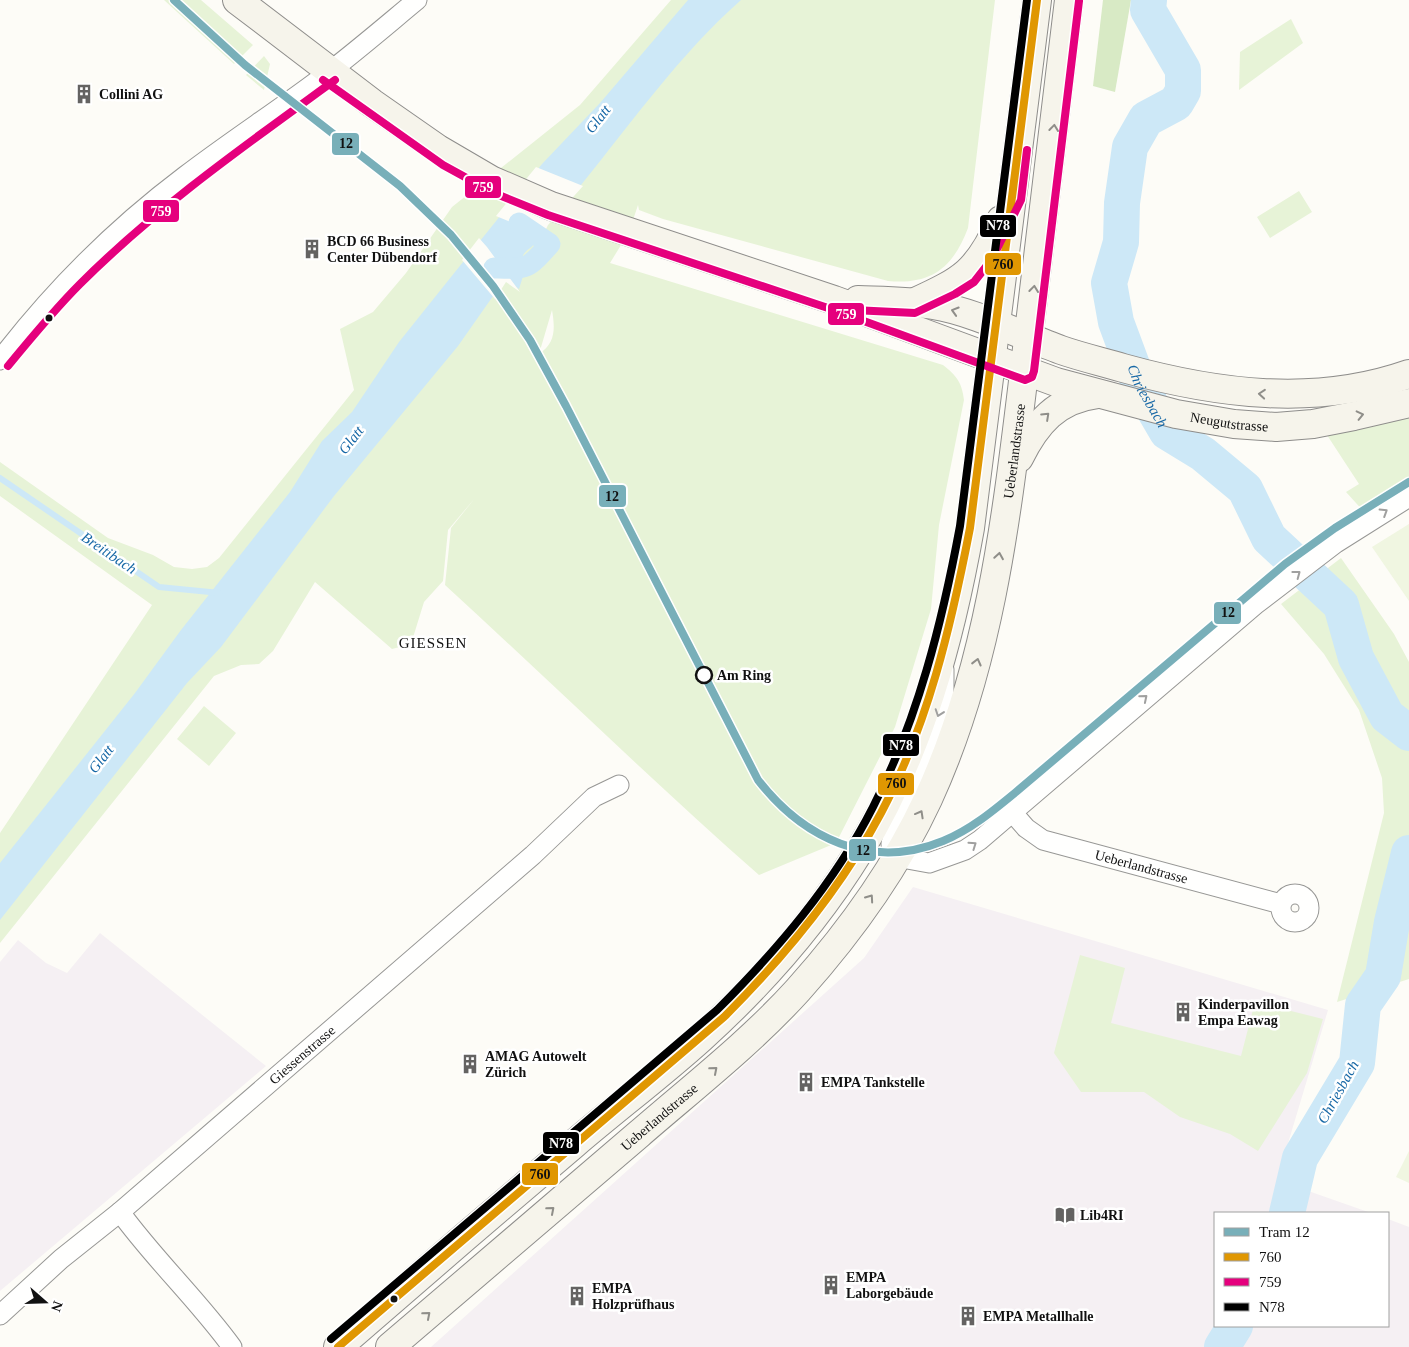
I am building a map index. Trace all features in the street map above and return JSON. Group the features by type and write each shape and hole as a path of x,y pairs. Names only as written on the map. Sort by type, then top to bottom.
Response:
{"main road":[{"name":"Neugutstrasse","path":"237,0 328,72 438,149 490,180 551,206 834,300 1089,393 1206,420 1276,427 1313,424 1409,403"},
{"path":"338,1347 702,1037 803,932 849,868 886,803 915,739 945,648 970,528 1036,0"},
{"name":"Ueberlandstrasse","path":"390,1347 722,1064 796,992 842,938 896,857 927,802 950,747 972,680 993,595 1012,472 1069,0"},
{"path":"913,302 951,285 976,266 994,237 1012,196"},
{"path":"834,300 913,302 935,305 1076,354 1181,382 1234,391 1311,395 1357,387 1409,374"},
{"path":"1012,472 1027,441 1046,415 1068,401 1089,393"}],"street":[{"path":"0,360 18,337 97,251 184,177 328,72 417,0"},
{"path":"945,648 944,699 923,757 896,817 890,844 892,852 896,857 928,863 965,850 1270,594 1323,554 1409,497"},
{"name":"Giessenstrasse","path":"0,1315 61,1259 120,1212 533,855 594,796 619,785"},
{"name":"Ueberlandstrasse","path":"1012,812 1026,828 1042,840 1281,904"},
{"path":"120,1212 132,1229 211,1318 232,1347"}],"shaded area":[{"path":"913,887 1328,1010 1277,1180 1368,1212 1214,1212 1214,1327 1389,1327 1389,1219 1409,1227 1409,1347 431,1347 864,958"},
{"path":"100,933 266,1066 0,1291 0,962 18,940 46,963 67,973"}],"green space":[{"path":"164,0 201,0 253,45 234,64"},
{"path":"671,0 995,0 968,228 955,254 938,271 928,277 917,280 903,282 888,281 663,219 639,210 638,205 629,232 610,263 943,365 955,376 962,389 964,400 939,525 931,609 895,727 836,843 759,875 445,585 451,528 475,498 448,530 443,581 424,602 411,644 392,649 315,582 273,651 259,664 241,665 214,676 0,943 0,833 152,605 0,496 0,462 108,538 153,555 174,567 192,569 207,567 219,558 354,390 340,329 373,312 406,273 452,207 580,105","holes":["552,310 553,335 549,345 539,354"]},
{"path":"1103,0 1131,0 1115,92 1093,86"},
{"path":"1291,19 1303,43 1239,90 1240,52"},
{"path":"264,56 270,64 264,90 246,75"},
{"path":"1299,191 1312,212 1270,238 1257,217"},
{"path":"1409,415 1409,488 1366,514 1346,492 1359,484 1325,432"},
{"path":"1409,524 1409,601 1372,547"},
{"path":"1341,558 1394,634 1409,662 1409,979 1337,1002 1384,813 1382,778 1359,710 1324,654 1281,604"},
{"path":"204,706 236,733 209,766 177,739"},
{"path":"1080,955 1125,968 1111,1023 1241,1056 1255,1002 1323,1019 1307,1073 1258,1151 1230,1134 1180,1117 1144,1092 1081,1092 1054,1053"},
{"path":"1409,1151 1409,1183 1396,1177"}],"water":[{"name":"Glatt","path":"688,0 741,0 697,43 577,190 548,221 539,239 527,250 521,259 520,265 524,273 519,289 505,279 458,346 334,496 221,647 187,683 0,920 0,863 135,693 181,630 290,492 322,441 352,412 399,342 542,164 600,103"}],"pier":[{"path":"536,167 583,186 548,225 543,235 496,216"},
{"path":"479,238 520,292 506,282 495,299 462,260"}],"waterway":[{"name":"Chriesbach","path":"1149,0 1148,10 1183,70 1183,91 1176,103 1146,119 1130,147 1122,203 1121,242 1109,283 1116,322 1139,384 1167,432 1203,454 1245,489 1269,538 1341,605 1356,658 1387,716 1409,733"},
{"path":"494,268 521,268 526,266 536,259 550,244 519,223"},
{"name":"Breitibach","path":"0,478 159,587 220,593"},
{"name":"Chriesbach","path":"1287,1212 1300,1158 1357,1063 1363,1005 1383,976 1392,922 1409,853"},
{"name":"Chriesbach","path":"1222,1347 1234,1327"}],"tram line":[{"name":"12","path":"174,0 245,65 400,186 451,235 493,286 530,340 566,406 758,780 776,801 796,818 817,833 840,844 864,850 890,852 916,849 953,837 972,826 1016,792 1285,564 1335,528 1409,482"}],"transit line":[{"name":"N78","path":"331,1339 717,1010 761,964 803,915 841,863 873,807 903,740 927,670 960,526 1027,0"},
{"name":"760","path":"338,1347 724,1017 769,970 810,921 848,869 881,813 898,780 925,710 955,602 970,528 1037,0"},
{"name":"759","path":"323,80 443,165 494,193 548,215 831,309 1025,380 1032,377 1034,371 1079,1"},
{"name":"759","path":"8,366 70,294 109,256 203,177 335,80"},
{"name":"759","path":"853,310 915,313 955,294 974,282 992,259 1021,200 1027,150"}],"place":[{"name":"Collini AG","path":"84,94"},
{"name":"BCD 66 Business Center Dübendorf","path":"312,249"},
{"name":"Am Ring","path":"704,675"},
{"name":"Kinderpavillon Empa Eawag","path":"1183,1012"},
{"name":"AMAG Autowelt Zürich","path":"470,1064"},
{"name":"EMPA Tankstelle","path":"806,1082"},
{"name":"Lib4RI","path":"1065,1215"},
{"name":"EMPA Laborgebäude","path":"831,1285"},
{"name":"EMPA Holzprüfhaus","path":"577,1296"},
{"name":"EMPA Metallhalle","path":"968,1316"}],"district":[{"name":"GIESSEN","path":"433,643"}]}
